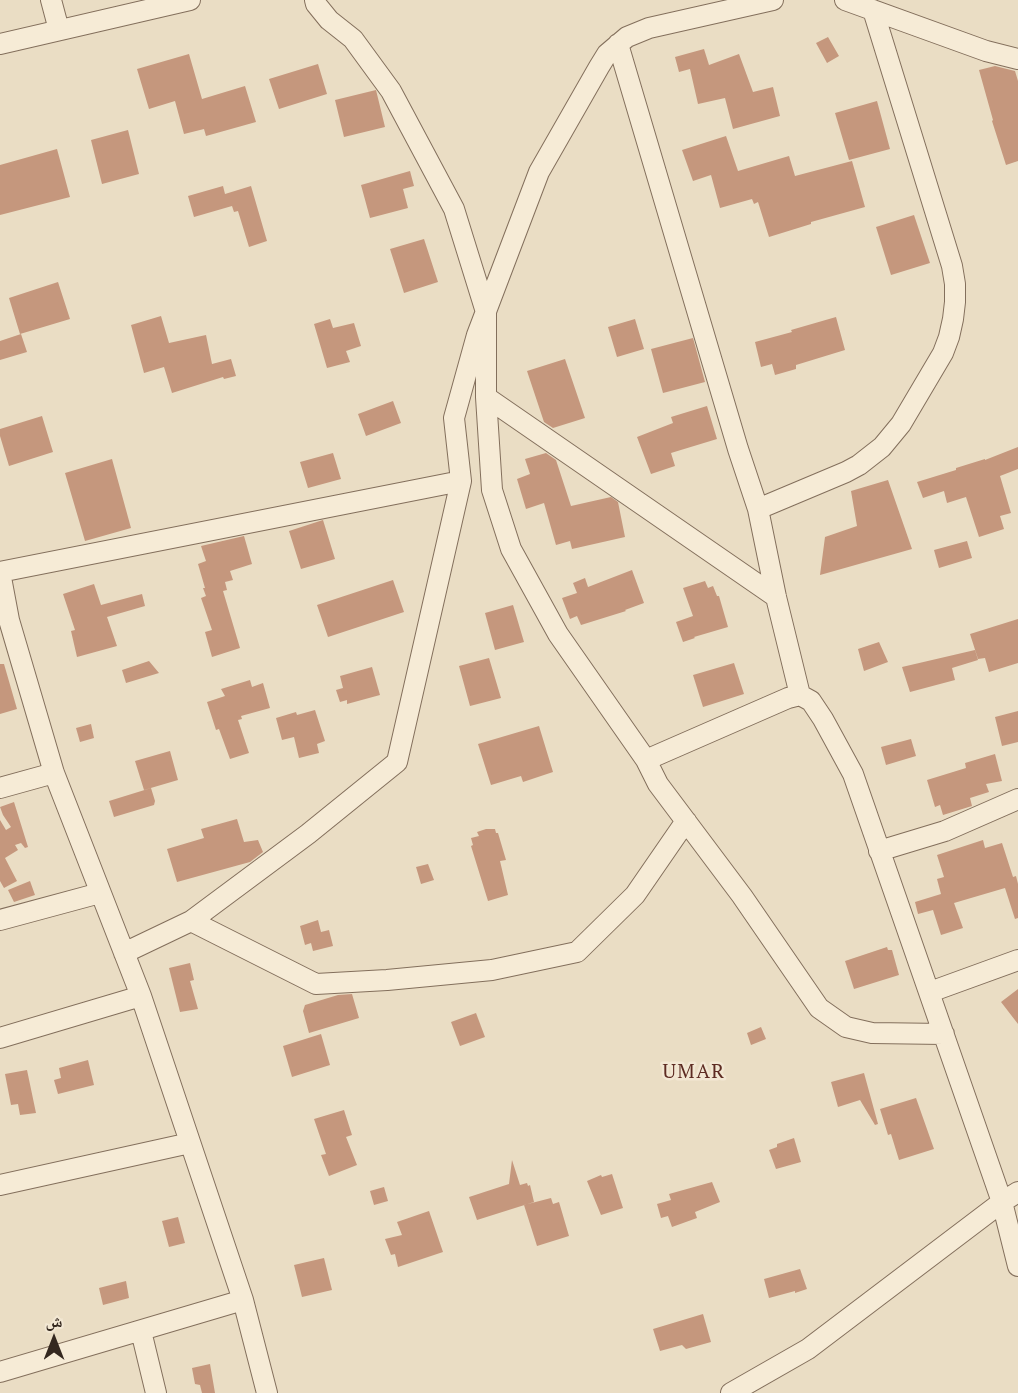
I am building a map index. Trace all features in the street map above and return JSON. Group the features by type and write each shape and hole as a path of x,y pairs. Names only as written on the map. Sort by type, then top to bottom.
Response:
{"street":[{"path":"51,0 59,30"},
{"path":"0,44 190,0"},
{"path":"315,0 315,4 329,20 353,39 391,91 454,209 486,312 486,397 492,490 511,549 558,634 646,760 658,784 742,896 819,1008 846,1027 872,1033 944,1034"},
{"path":"124,952 191,921 309,834 397,762 461,482 454,418 477,336 539,172 599,67 608,54 627,37 649,28 773,0"},
{"path":"845,0 986,51 1018,59"},
{"path":"758,509 846,472 882,447 901,424 943,353 953,319 955,293 952,266 873,10"},
{"path":"618,44 738,449 758,509 776,597 800,695"},
{"path":"486,397 776,597"},
{"path":"267,1393 243,1300 141,996 54,773 4,621 0,572 461,482"},
{"path":"646,760 788,698 800,695 811,701 853,774 944,1034 1010,1197 1018,1266"},
{"path":"0,788 54,773"},
{"path":"879,851 945,831 1018,799"},
{"path":"191,921 315,984 492,970 577,952 635,895 686,821"},
{"path":"0,920 100,893"},
{"path":"930,992 1018,960"},
{"path":"0,1038 141,996"},
{"path":"0,1185 190,1143"},
{"path":"731,1393 808,1349 1010,1197"},
{"path":"0,1372 243,1300"},
{"path":"141,1331 156,1393"}],"building":[{"path":"828,37 839,56 827,63 816,43"},
{"path":"704,49 709,65 739,54 753,92 773,87 780,116 733,129 725,98 698,104 690,69 679,72 675,57"},
{"path":"189,54 202,99 245,86 256,122 206,136 204,129 184,134 175,101 149,109 137,69"},
{"path":"318,64 327,94 279,109 269,79"},
{"path":"995,66 1015,71 1018,81 1018,161 1006,165 979,70"},
{"path":"376,90 385,127 344,137 335,100"},
{"path":"877,101 890,149 849,160 835,113"},
{"path":"128,130 139,174 102,184 91,140"},
{"path":"726,136 738,171 789,156 795,176 852,161 865,207 769,237 758,202 754,204 752,199 720,208 711,175 693,181 682,150"},
{"path":"57,149 70,197 0,215 0,165"},
{"path":"410,171 414,186 403,189 408,208 370,218 361,185"},
{"path":"223,186 225,194 251,186 267,241 249,247 238,211 234,212 232,206 194,217 188,196"},
{"path":"914,215 930,263 891,275 876,227"},
{"path":"424,239 438,282 404,293 390,249"},
{"path":"58,282 70,319 20,334 9,298"},
{"path":"161,316 169,343 206,335 212,364 231,359 236,376 224,379 223,377 172,393 164,367 144,373 131,325"},
{"path":"836,317 845,350 796,365 796,369 775,375 772,364 761,367 755,342"},
{"path":"330,319 333,328 354,323 361,346 346,351 350,362 327,368 314,324"},
{"path":"635,319 644,349 617,357 608,327"},
{"path":"21,334 27,352 0,360 0,341"},
{"path":"693,338 705,382 663,393 651,349"},
{"path":"565,359 585,418 553,428 544,422 527,371"},
{"path":"393,401 401,423 366,436 358,414"},
{"path":"707,406 717,439 671,453 675,466 651,474 637,437 673,423 671,417"},
{"path":"42,416 53,452 9,466 0,429"},
{"path":"1018,447 1018,469 1000,476 1011,513 1000,516 1004,529 979,537 966,497 947,503 944,491 923,498 917,482"},
{"path":"333,453 341,479 308,488 300,462"},
{"path":"546,453 556,460 571,506 611,497 618,502 625,537 572,549 570,541 556,545 544,503 526,509 517,479 530,474 525,459"},
{"path":"112,459 131,528 85,541 65,473"},
{"path":"888,480 912,549 820,575 825,537 857,526 851,491"},
{"path":"323,520 335,559 301,569 289,531"},
{"path":"244,536 252,564 230,571 233,580 225,582 227,590 223,591 240,648 212,657 205,632 212,630 201,598 206,596 198,564 206,561 201,546"},
{"path":"967,541 972,558 939,568 934,550"},
{"path":"632,570 644,603 581,625 577,616 570,619 562,598 577,593 573,583 585,578 588,587"},
{"path":"393,580 404,612 328,637 317,605"},
{"path":"705,581 708,588 713,586 719,596 728,627 683,642 676,622 693,616 683,588"},
{"path":"94,584 101,605 142,594 145,606 107,617 117,646 77,657 71,631 75,630 63,594"},
{"path":"513,605 524,642 495,650 485,613"},
{"path":"1018,619 1018,663 989,672 985,658 978,659 970,634"},
{"path":"879,642 888,662 864,671 858,649"},
{"path":"975,650 978,660 952,668 955,680 910,692 902,667"},
{"path":"489,658 501,698 470,706 459,666"},
{"path":"149,661 159,673 126,683 122,670"},
{"path":"734,663 744,694 703,707 693,675"},
{"path":"0,664 4,664 17,709 0,714"},
{"path":"372,667 380,695 347,704 347,700 340,702 336,690 343,688 340,676"},
{"path":"250,680 252,687 263,683 270,708 241,716 242,719 238,720 249,753 230,759 219,729 216,730 207,702 225,696 221,689"},
{"path":"315,710 325,741 317,744 319,753 299,758 294,737 282,740 276,718 296,712 297,715"},
{"path":"1018,711 1018,742 1002,746 995,717"},
{"path":"91,724 94,738 80,742 76,728"},
{"path":"539,726 553,772 523,782 521,776 491,785 478,744"},
{"path":"911,739 916,756 886,765 881,747"},
{"path":"170,751 178,780 144,790 135,761"},
{"path":"995,754 1002,781 986,784 989,792 970,798 972,806 943,815 940,805 935,807 927,780 966,768 965,763"},
{"path":"151,788 154,805 114,817 109,801"},
{"path":"14,802 28,847 25,848 21,843 15,845 18,850 5,858 17,881 4,888 0,881 0,820 6,830 11,827 0,807"},
{"path":"237,819 244,842 258,840 263,852 250,862 177,882 167,849 204,838 201,829"},
{"path":"495,829 498,833 506,860 500,861 508,895 488,901 471,846 473,845 471,838 479,836 477,832"},
{"path":"983,840 985,848 1002,843 1013,877 1016,876 1018,884 1018,918 1015,919 1005,888 954,903 963,928 941,935 933,910 918,914 915,902 941,894 937,879 944,877 937,855"},
{"path":"428,864 434,880 421,884 416,867"},
{"path":"30,881 35,895 14,902 8,890"},
{"path":"318,920 321,932 329,930 333,946 313,951 311,943 305,945 300,926"},
{"path":"887,947 888,950 892,950 899,975 854,989 845,961"},
{"path":"190,963 194,980 190,981 198,1009 180,1012 169,968"},
{"path":"1018,989 1018,1024 1001,1002"},
{"path":"352,994 359,1018 309,1033 303,1011 305,1005 338,995"},
{"path":"476,1013 485,1037 460,1046 451,1022"},
{"path":"761,1027 766,1039 751,1045 747,1033"},
{"path":"321,1034 330,1065 292,1077 283,1046"},
{"path":"88,1060 94,1085 58,1094 54,1080 61,1078 59,1068"},
{"path":"27,1070 36,1113 20,1115 18,1104 11,1105 5,1074"},
{"path":"864,1073 878,1124 875,1125 860,1100 838,1107 831,1082"},
{"path":"916,1098 934,1149 899,1160 880,1109"},
{"path":"344,1110 352,1135 346,1137 357,1165 329,1176 321,1155 326,1154 314,1119"},
{"path":"794,1138 801,1162 776,1169 769,1150 777,1147 777,1144"},
{"path":"512,1160 520,1185 527,1183 528,1186 530,1185 534,1202 477,1220 469,1197 509,1184"},
{"path":"612,1174 623,1208 601,1215 587,1181 601,1175 602,1177"},
{"path":"712,1182 720,1202 695,1212 697,1218 672,1227 668,1216 661,1218 657,1204 671,1200 669,1194"},
{"path":"384,1187 388,1201 374,1205 370,1191"},
{"path":"551,1198 553,1204 559,1202 569,1236 537,1246 524,1205"},
{"path":"429,1211 443,1252 398,1267 395,1254 391,1255 385,1239 402,1235 397,1222"},
{"path":"178,1217 185,1243 169,1247 162,1221"},
{"path":"324,1258 332,1290 302,1297 294,1265"},
{"path":"800,1269 807,1289 769,1298 764,1279"},
{"path":"126,1281 129,1298 103,1305 99,1288"},
{"path":"703,1314 711,1342 686,1349 682,1345 660,1351 653,1329"},
{"path":"210,1364 215,1393 202,1393 200,1385 195,1384 192,1368"}],"district":[{"name":"UMAR","path":"694,1072"}]}
